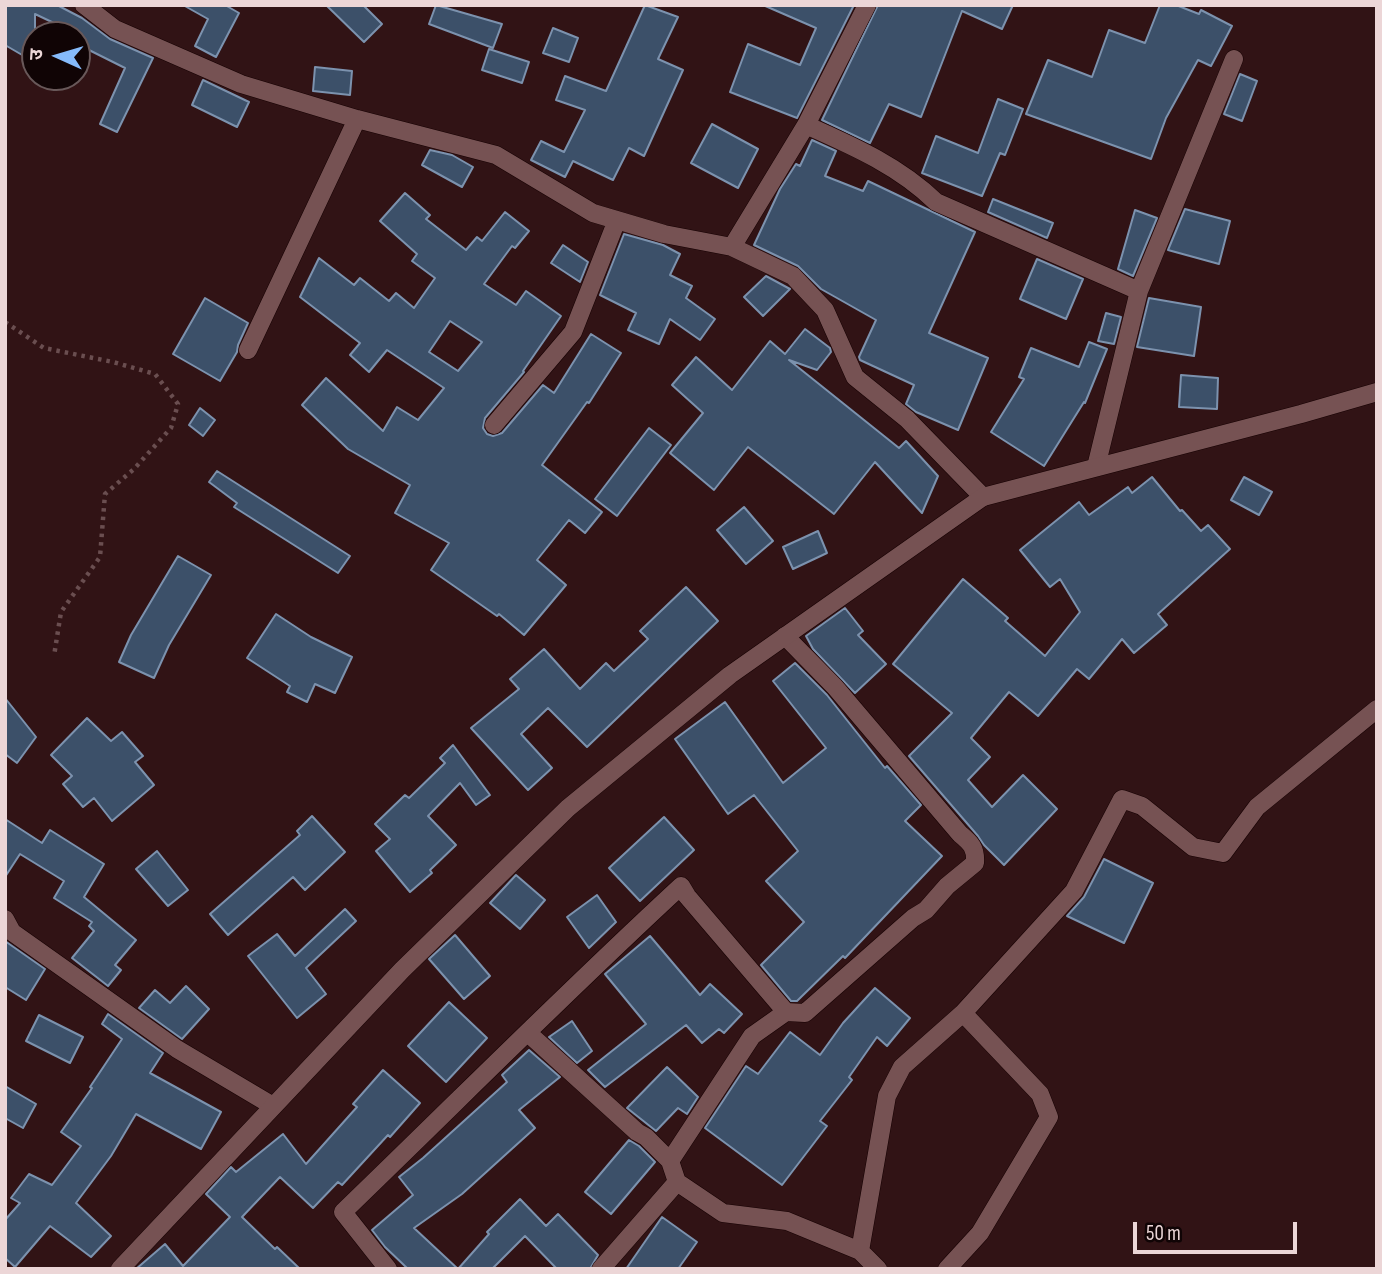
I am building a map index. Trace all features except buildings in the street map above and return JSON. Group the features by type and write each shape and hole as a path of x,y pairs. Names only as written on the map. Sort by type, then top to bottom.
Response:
{"street":[{"path":"84,5 115,29 241,84 357,119 496,155 593,212 664,234 732,247 793,276 825,310 855,377 907,419 983,497"},
{"path":"732,247 806,125 867,5"},
{"path":"1096,467 1139,291 1234,59"},
{"path":"248,350 357,119"},
{"path":"806,125 864,151 916,182 936,202 1139,291"},
{"path":"494,425 573,332 617,220"},
{"path":"120,1269 402,970 568,808 730,675 983,497 1377,392"},
{"path":"670,1161 752,1036 786,1012 805,1013 912,918 933,903 947,886 975,863 973,845 960,834 835,687 785,636"},
{"path":"860,1251 887,1096 902,1067 963,1013 1074,891 1122,799 1142,806 1193,847 1223,853 1257,807 1377,709"},
{"path":"388,1269 343,1212 571,988 681,886 786,1012"},
{"path":"5,919 12,932 98,995 177,1049 274,1106"},
{"path":"947,1269 980,1233 1049,1116 1040,1094 963,1013"},
{"path":"528,1033 637,1132 646,1137 670,1161 677,1182 723,1213 787,1221 860,1251 878,1269"},
{"path":"601,1269 677,1182"}],"path":[{"path":"5,322 44,348 113,362 155,374 178,404 172,428 135,469 105,494 100,557 61,612 54,656"}]}
